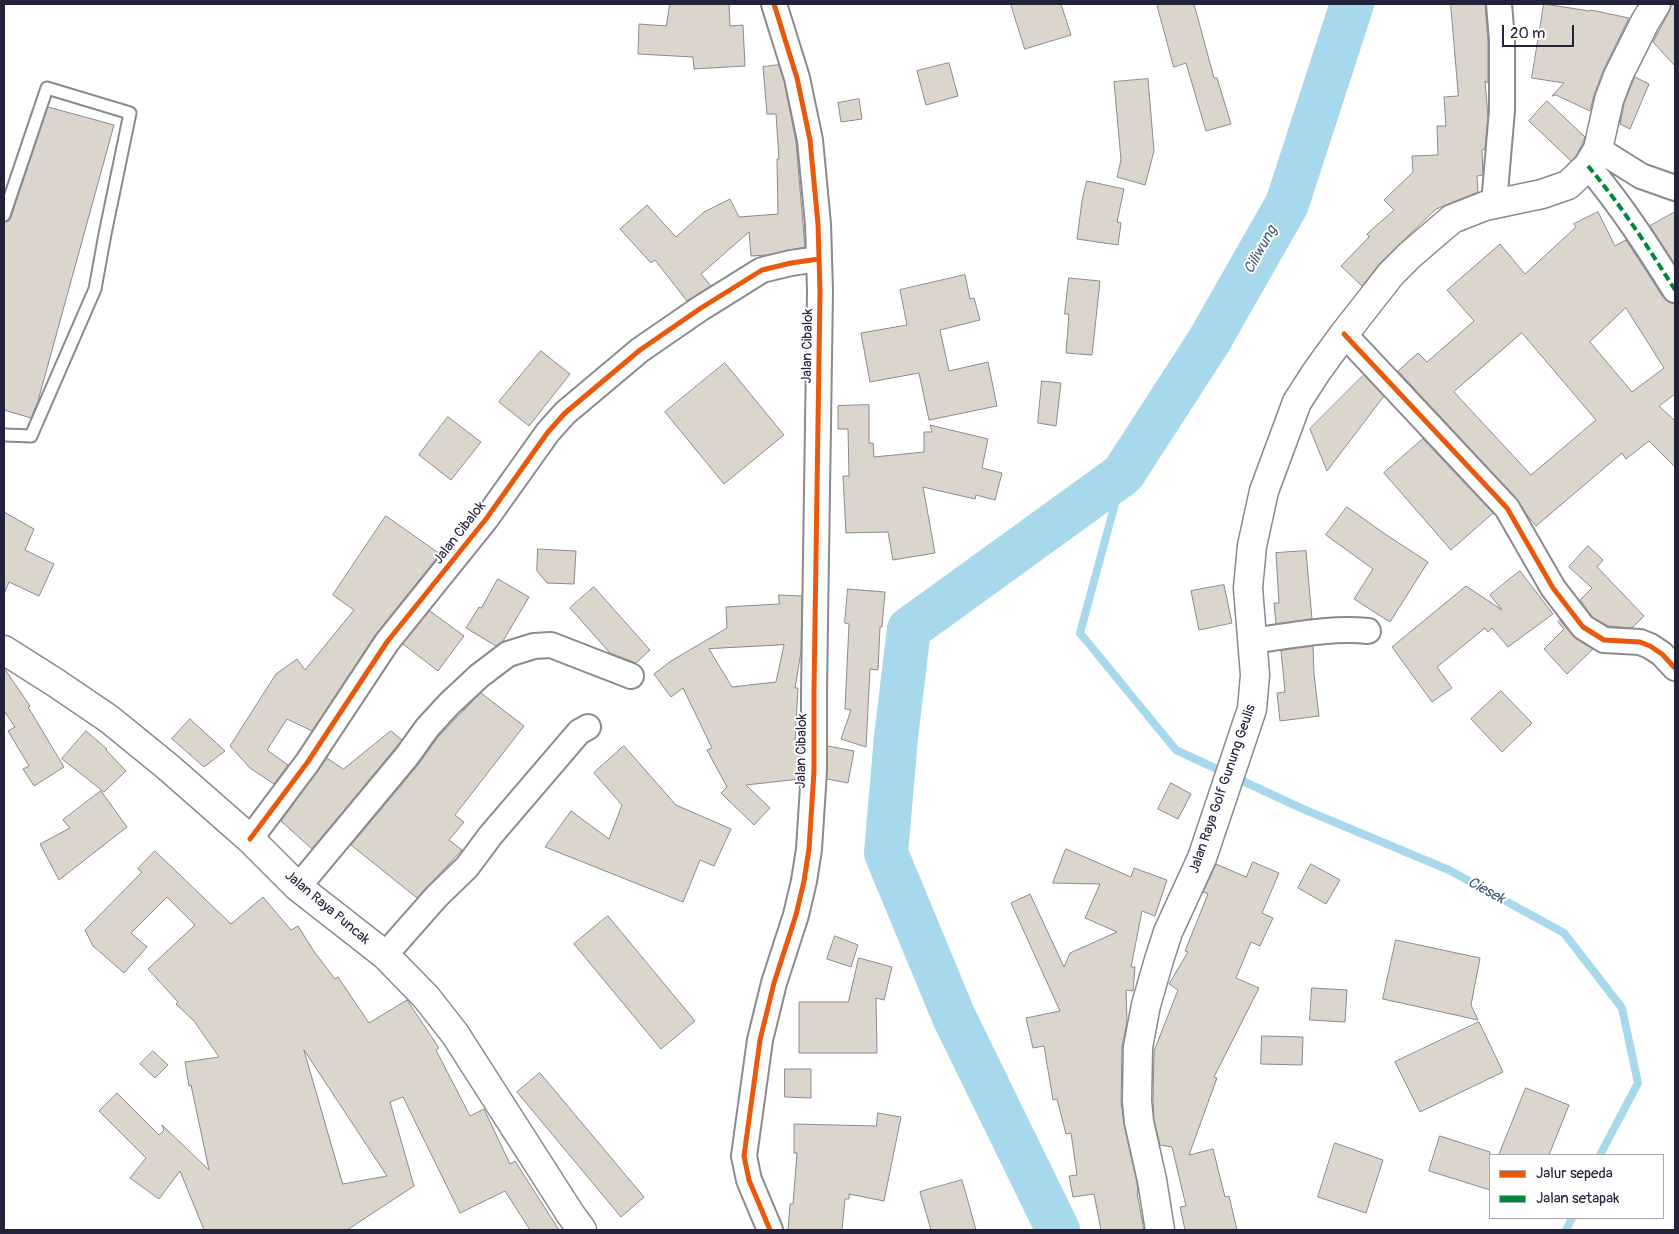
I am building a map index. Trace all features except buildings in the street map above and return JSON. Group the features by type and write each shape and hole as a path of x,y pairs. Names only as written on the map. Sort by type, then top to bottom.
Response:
{"main road":[{"path":"1593,157 1609,100 1618,76 1656,4"},
{"name":"Jalan Raya Golf Gunung Geulis","path":"1160,1230 1139,1122 1137,1101 1138,1046 1146,1005 1168,932 1202,858 1252,709 1256,686 1249,611 1249,569 1257,519 1264,491 1297,402 1344,334 1391,274 1410,254 1452,219 1466,212 1542,194 1568,185 1593,157"},
{"name":"Jalan Raya Puncak","path":"4,650 109,719 168,767 250,839 298,887 385,956 426,997 455,1034 582,1230"}],"street":[{"name":"Jalan Cibalok","path":"770,1230 749,1180 744,1156 762,1027 796,915 809,849 814,772 820,343 816,196 808,123 788,42 774,4"},
{"path":"1494,204 1502,110 1502,40 1499,4"},
{"path":"1593,157 1675,188"},
{"path":"1593,157 1611,192 1640,232 1675,290"},
{"name":"Jalan Cibalok","path":"250,839 307,763 387,642 486,519 548,432 564,413 640,350 701,308 762,270 819,259"},
{"path":"1344,334 1508,508 1553,588 1583,627 1604,640 1640,642 1650,646 1662,654 1675,668"},
{"path":"1252,641 1324,632 1368,631"},
{"path":"298,887 449,704 479,676 508,654 528,647 551,645 631,676"},
{"path":"385,956 437,896 467,867 490,836 579,732 588,727"}],"lane":[{"path":"4,215 47,88 130,113 95,289 32,436 5,437"}],"waterway":[{"name":"Ciliwung","path":"1058,1230 954,1017 886,853 896,737 909,629 1123,474 1209,341 1287,204 1352,4"},
{"name":"Ciesek","path":"1123,474 1080,633 1176,750 1303,809 1449,870 1564,933 1622,1008 1638,1083 1601,1154"},
{"name":"Ciesek","path":"1566,1230 1572,1219"}],"marked path":[{"path":"1588,166 1623,211 1675,290"}],"cycle path":[{"path":"770,1230 749,1180 744,1156 760,1040 774,983 796,915 809,849 814,771 820,291 818,224 810,140 797,78 774,4"},
{"path":"250,839 307,763 387,642 486,519 548,432 565,413 640,350 701,308 762,270 819,259"},
{"path":"1344,334 1507,508 1553,588 1583,627 1604,640 1640,642 1650,646 1662,654 1675,668"}]}
